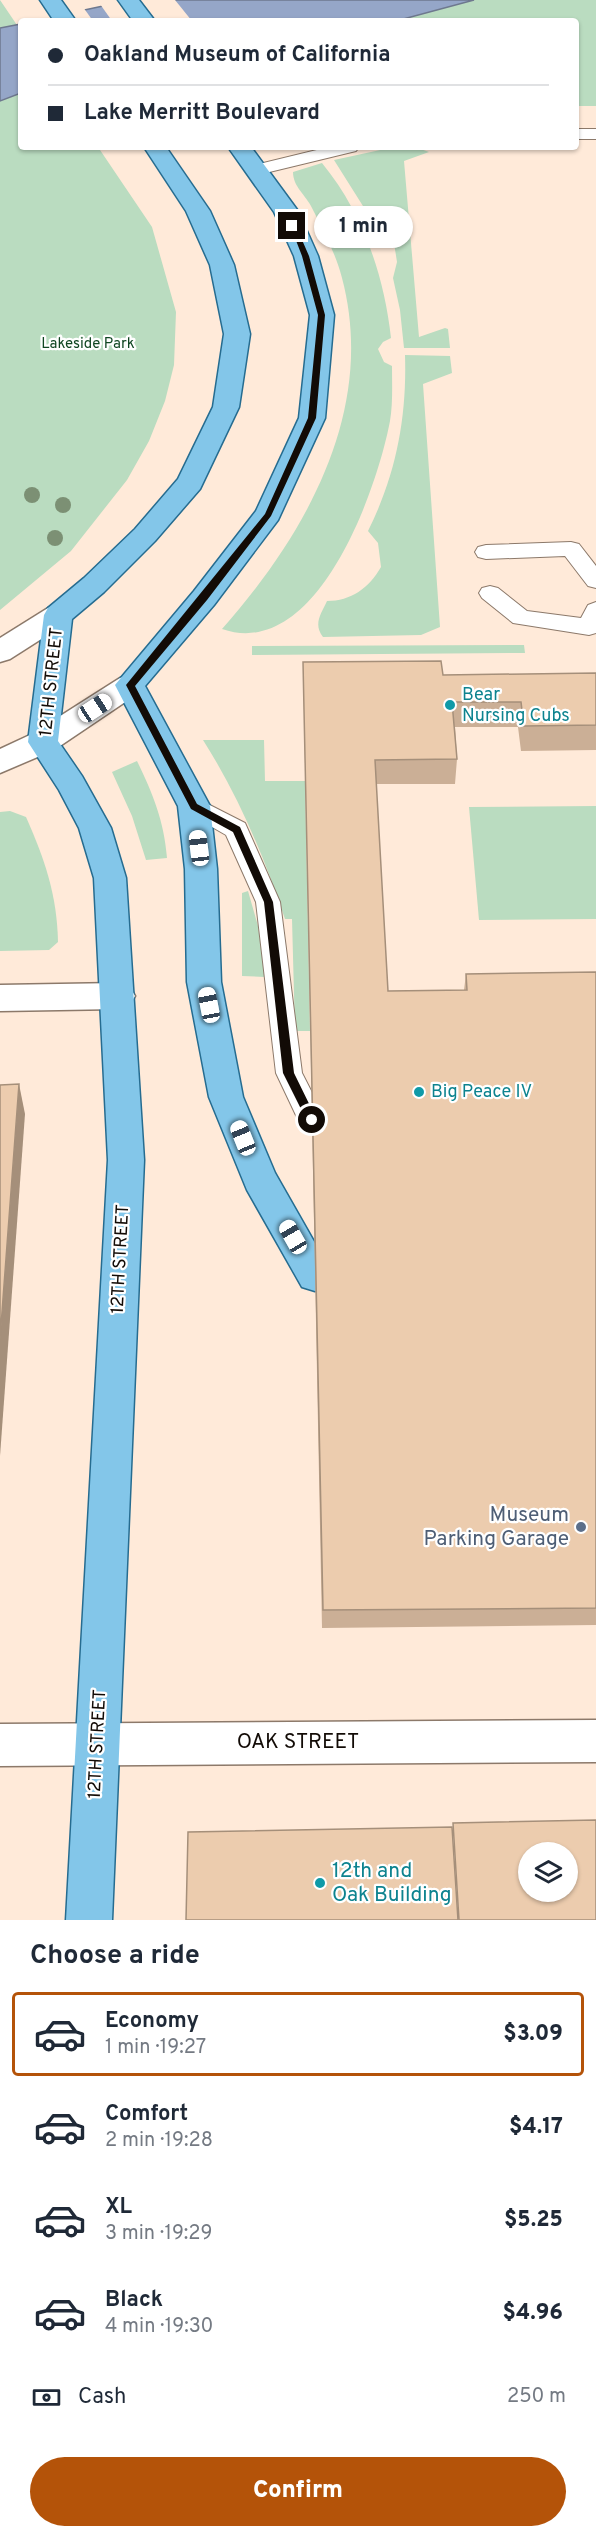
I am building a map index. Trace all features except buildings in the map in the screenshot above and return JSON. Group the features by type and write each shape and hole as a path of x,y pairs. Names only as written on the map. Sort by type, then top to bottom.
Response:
{"main road":[{"path":"50,0 63,18"},
{"path":"128,0 142,18"},
{"path":"0,652 58,615 94,585 145,535 190,483 226,407 237,334 222,265 198,211 157,150"},
{"path":"0,762 43,741 130,685 204,598 268,514 312,418 322,315 306,256 286,211 241,150"},
{"name":"12TH STREET","path":"58,615 43,741 71,784 95,828 110,878 126,1160 89,1920"},
{"path":"130,685 194,806 201,869 204,982 226,1097 260,1179 315,1275"},
{"path":"0,998 117,996"},
{"name":"OAK STREET","path":"0,1745 596,1741"}],"lane":[{"path":"579,134 596,134"},
{"path":"256,170 338,150"},
{"path":"486,552 571,549 596,581"},
{"path":"490,594 521,618 594,622"},
{"path":"194,806 236,829 268,902 288,1073 312,1120"}],"green space":[{"name":"Lakeside Park","path":"0,0 18,27 18,150 100,150 152,227 176,312 174,365 165,401 149,441 127,480 71,551 0,610"},
{"path":"175,0 596,0 596,106 579,106 579,18 190,18"},
{"path":"380,150 429,152 404,161 419,337 448,329 450,348 404,348 400,310 393,278 397,262 394,243 382,226 368,214 334,160"},
{"path":"322,163 336,182 360,224 377,268 391,338 383,342 378,349 384,362 392,366 390,421 372,487 356,526 337,563 313,596 286,620 256,632 222,629 281,553 306,511 327,467 342,422 350,375 350,327 342,278 329,242 309,203 295,182 293,172"},
{"path":"405,355 450,356 452,373 423,384 440,627 421,635 323,637 318,623 327,601 344,599 358,592 371,581 381,567 378,543 368,531 386,489 398,446 404,401"},
{"path":"524,645 525,653 252,655 252,646"},
{"path":"203,740 264,740 265,781 305,781 310,1031 295,1031 292,919 285,919 249,826 228,782"},
{"path":"137,761 157,808 167,858 146,860 132,816 112,772"},
{"path":"596,806 596,919 479,920 469,807"},
{"path":"10,811 26,817 49,878 58,942 49,950 0,951 0,812"},
{"path":"248,891 258,926 265,977 242,976 242,893"}],"water":[{"path":"131,0 474,0 407,18 47,18"},
{"path":"18,25 18,94 0,101 0,28"}],"pier":[{"path":"117,0 175,0 190,18 110,18 100,4"},
{"path":"83,7 91,18 32,18"}],"place":[{"name":"Bear Nursing Cubs","path":"450,705"},
{"name":"Big Peace IV","path":"419,1092"},
{"name":"Museum Parking Garage","path":"581,1527"},
{"name":"12th and Oak Building","path":"320,1883"}],"route":[{"path":"292,226 306,256 322,315 312,418 268,514 204,598 130,685 194,806 236,829 268,902 288,1073 312,1120"}]}
